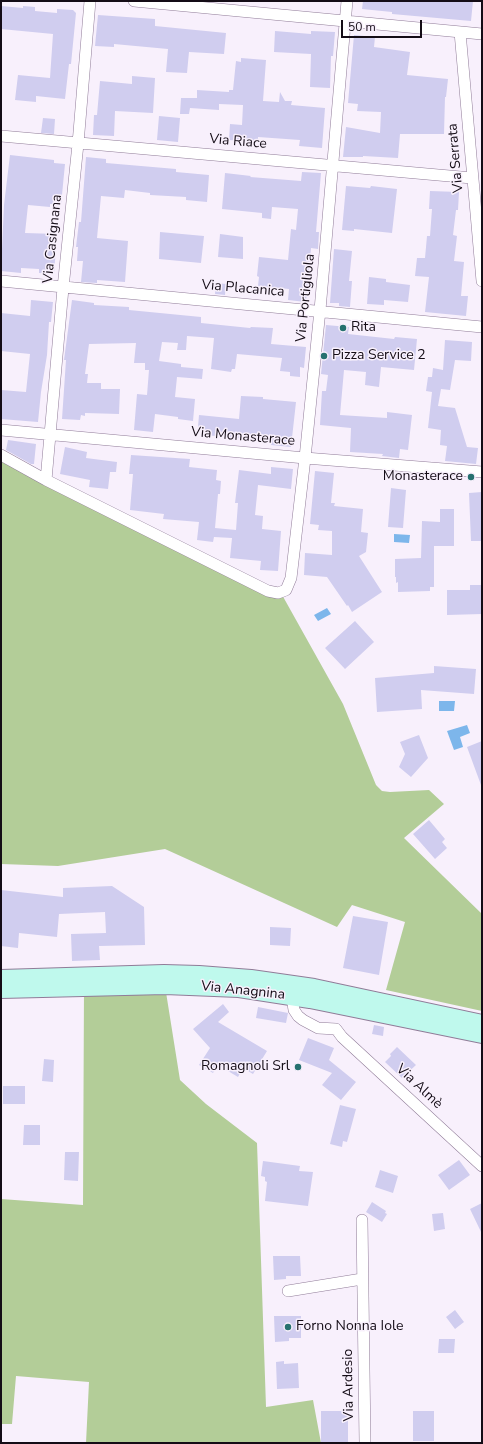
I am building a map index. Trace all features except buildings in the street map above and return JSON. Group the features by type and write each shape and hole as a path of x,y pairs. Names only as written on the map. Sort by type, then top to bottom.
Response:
{"main road":[{"name":"Via Anagnina","path":"1,978 164,973 251,978 314,987 482,1023"},
{"name":"Via Anagnina","path":"1,990 177,986 239,989 292,997 482,1035"}],"street":[{"name":"Via Casignana","path":"46,480 90,1"},
{"path":"134,1 482,34"},
{"name":"Via Portigliola","path":"46,480 268,591 275,593 281,592 288,587 291,578 305,458 320,310 347,1"},
{"name":"Via Serrata","path":"460,32 475,171 482,281"},
{"name":"Via Riace","path":"1,136 78,144 333,165 475,171"},
{"name":"Via Placanica","path":"1,281 63,288 320,310 482,327"},
{"name":"Via Monasterace","path":"1,430 305,458 482,472"},
{"path":"1,455 46,480"},
{"name":"Via Almè","path":"292,997 294,1010 301,1019 318,1028 336,1029 342,1037 482,1166"},
{"name":"Via Ardesio","path":"362,1220 365,1443"},
{"path":"288,1291 362,1279"}],"green space":[{"path":"1,455 281,593 343,704 376,785 382,791 390,792 429,790 444,804 404,838 482,914 482,1011 386,990 405,922 352,905 337,927 165,849 58,866 1,864"},
{"path":"165,986 180,1080 206,1104 257,1143 266,1407 313,1400 321,1443 86,1443 89,1382 16,1376 12,1424 1,1424 1,1199 83,1205 84,987"}],"water":[{"path":"394,534 410,535 409,543 394,542"},
{"path":"327,608 331,614 318,621 314,615"},
{"path":"439,701 455,701 454,711 439,711"},
{"path":"467,725 470,733 460,737 463,747 454,750 447,731"}],"place":[{"name":"Rita","path":"343,328"},
{"name":"Pizza Service 2","path":"324,356"},
{"name":"Monasterace","path":"471,477"},
{"name":"Romagnoli Srl","path":"298,1067"},
{"name":"Forno Nonna Iole","path":"288,1327"}]}
